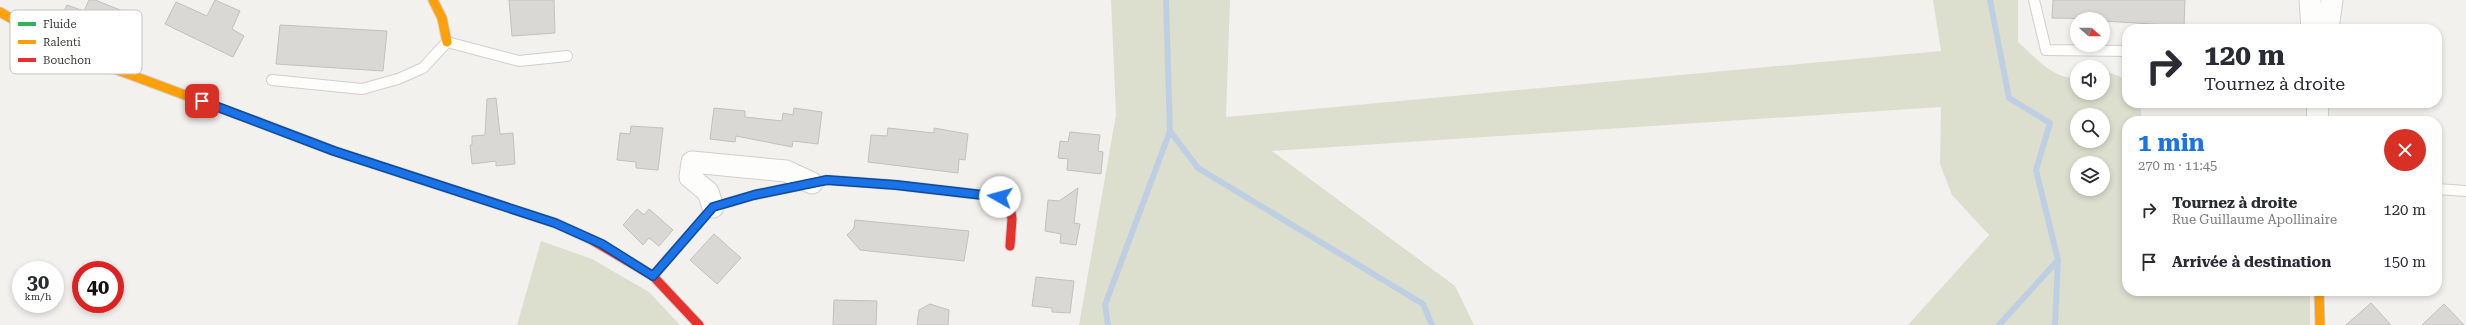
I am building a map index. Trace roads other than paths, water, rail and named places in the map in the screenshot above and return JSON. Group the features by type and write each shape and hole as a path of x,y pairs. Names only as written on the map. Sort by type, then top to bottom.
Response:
{"street":[{"path":"433,0 442,18 447,42"},
{"path":"2310,0 2312,24"},
{"path":"2329,24 2332,0"},
{"path":"0,12 10,19"},
{"path":"130,74 334,151 555,223 602,244 653,276 699,325"},
{"path":"713,207 708,192 690,177 692,162 786,171 812,183"},
{"path":"653,276 713,207 754,195 827,180 1000,197 1010,206 1012,220 1010,246"},
{"path":"2319,296 2320,325"}],"lane":[{"path":"2034,0 2046,50 2122,51"},
{"path":"272,80 362,89 398,79 423,68 447,42 519,61 567,56"},
{"path":"2442,189 2466,191"}],"waterway":[{"path":"1166,0 1170,131 1198,168 1423,304 1432,325"},
{"path":"1990,0 2009,98 2050,123 2036,170 2058,260 2055,325"},
{"path":"1108,325 1105,305 1170,131"},
{"path":"1999,325 2058,260"}]}
